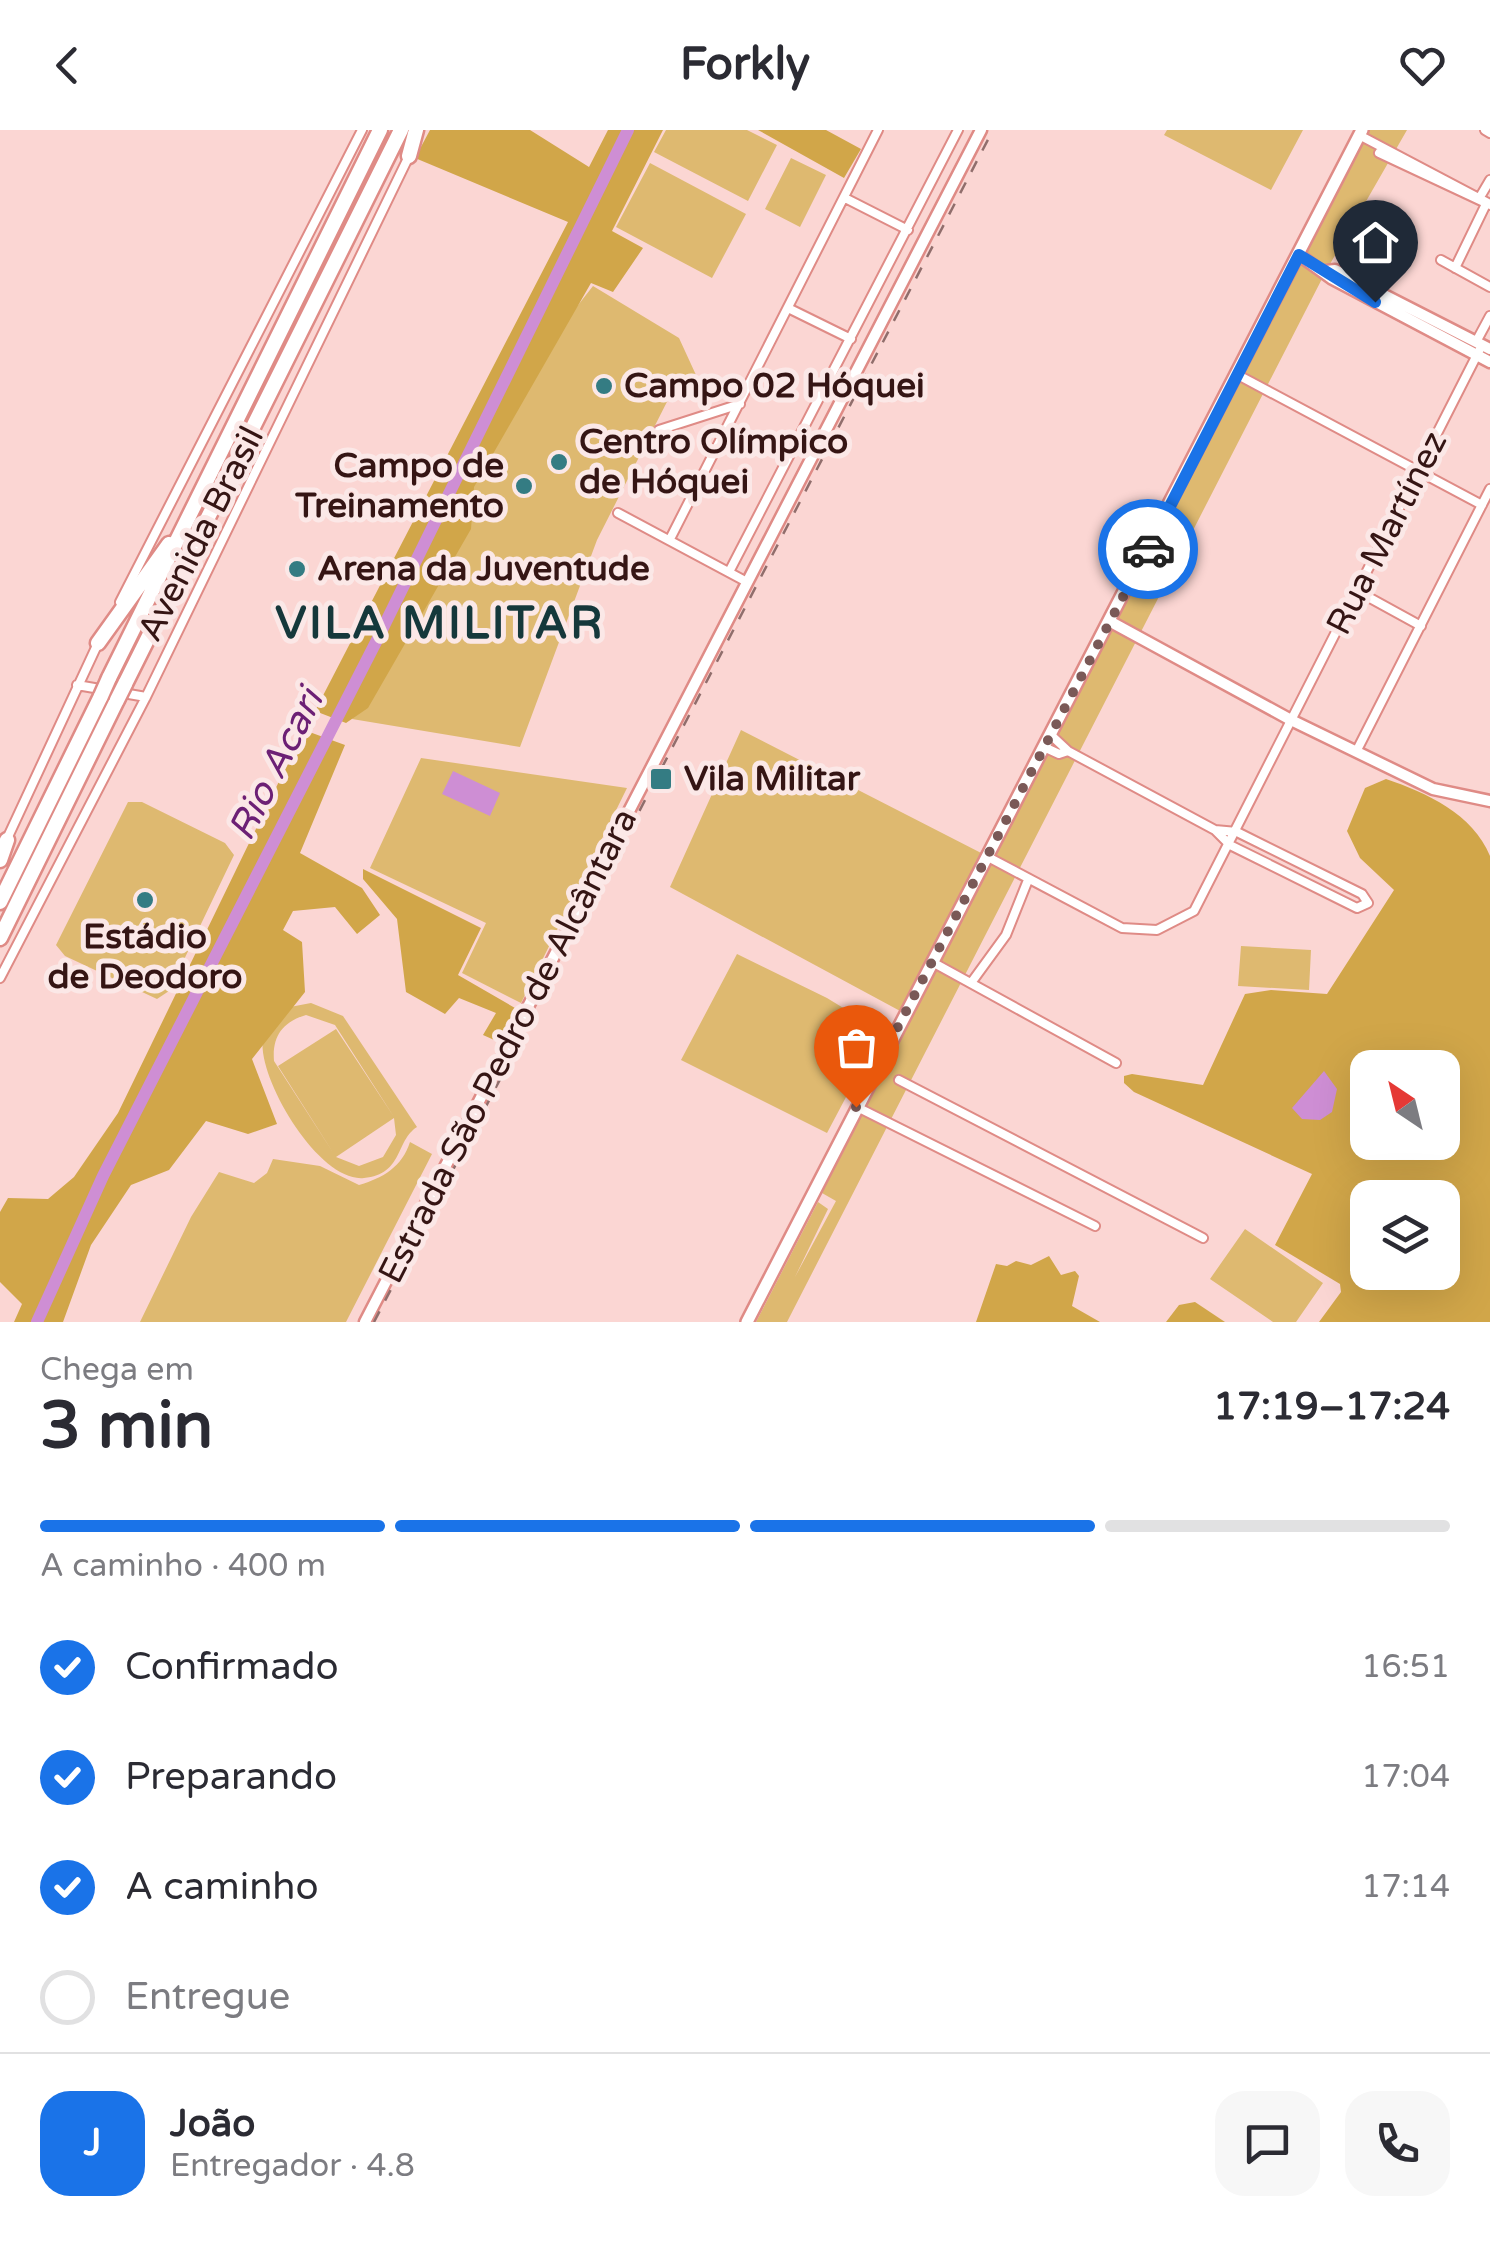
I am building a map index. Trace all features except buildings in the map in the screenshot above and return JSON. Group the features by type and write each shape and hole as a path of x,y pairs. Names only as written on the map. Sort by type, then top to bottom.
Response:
{"highway":[{"name":"Avenida Brasil","path":"0,902 380,130"},
{"name":"Avenida Brasil","path":"0,938 401,130"},
{"path":"410,156 420,130"},
{"path":"98,643 190,515"},
{"path":"0,860 3,846"}],"main road":[{"path":"747,1322 1111,622 1360,132"}],"street":[{"path":"3,846 76,685 221,413 362,130"},
{"path":"670,539 878,130"},
{"path":"729,572 958,130"},
{"name":"Estrada São Pedro de Alcântara","path":"365,1322 982,130"},
{"path":"1360,132 1380,150 1485,202"},
{"path":"0,978 146,697 410,156"},
{"path":"1454,268 1485,202 1490,180"},
{"path":"845,198 908,230"},
{"path":"1299,255 1326,271 1344,274 1481,348 1490,362"},
{"path":"1441,260 1490,287"},
{"path":"788,308 873,340"},
{"name":"Rua Martínez","path":"1028,880 1122,928 1142,932 1172,925 1201,902 1481,348 1490,316"},
{"path":"1238,375 1482,505"},
{"path":"659,430 740,404"},
{"path":"1356,753 1490,489"},
{"path":"618,512 747,582"},
{"path":"1359,592 1420,626"},
{"path":"1111,622 1356,753 1433,789 1490,802"},
{"path":"76,685 146,697"},
{"path":"1049,742 1216,830 1230,845 1295,878 1357,908 1368,903 1362,894 1237,832 1216,830"},
{"path":"971,983 1006,935 1028,880 988,857"},
{"path":"1295,878 1303,865"},
{"path":"934,963 1116,1063"},
{"path":"900,1080 1204,1238"},
{"path":"856,1107 1095,1226"}],"shaded area":[{"path":"430,130 530,130 589,167 608,130 663,130 612,231 643,248 613,292 591,283 474,487 471,529 368,708 346,723 315,711 568,222 415,158"},
{"path":"666,130 747,130 777,145 748,201 654,152"},
{"path":"758,130 826,130 861,149 844,178"},
{"path":"1167,130 1303,130 1271,190 1164,135"},
{"path":"1363,130 1407,130 1326,271 787,1322 756,1322 818,1202 828,1209 795,1277 836,1201 815,1189 902,1012 670,887 741,730 987,856"},
{"path":"791,158 826,175 800,227 765,209"},
{"path":"650,163 746,214 712,278 616,227"},
{"name":"Centro Olímpico de Hóquei","path":"593,286 679,338 696,375 676,384 597,540 520,747 352,719 532,364"},
{"path":"304,730 345,745 300,853 362,888 380,915 357,934 335,907 293,911 283,930 302,942 305,992 252,1059 277,1124 248,1134 206,1121 169,1170 131,1185 91,1245 63,1322 14,1322 22,1304 0,1282 0,1212 8,1198 48,1199 74,1177 118,1113"},
{"path":"421,758 627,788 521,1003 462,973 486,923 370,868"},
{"path":"453,771 500,793 490,816 442,794"},
{"path":"1386,779 1447,807 1472,828 1490,856 1490,1322 1319,1322 1341,1292 1340,1284 1275,1245 1312,1174 1134,1092 1124,1083 1124,1076 1132,1074 1203,1085 1245,994 1271,990 1327,994 1394,890 1360,858 1347,831 1365,788"},
{"name":"Estádio de Deodoro","path":"128,802 142,802 225,843 234,855 169,991 157,999 65,956 56,945"},
{"path":"363,869 481,928 458,975 515,1008 501,1043 483,1035 496,1013 459,998 445,1014 406,992 397,919 363,879"},
{"path":"1241,946 1311,950 1309,990 1238,986"},
{"path":"737,954 827,998 881,1031 827,1133 681,1060"},
{"path":"311,1003 343,1016 417,1127 393,1164 377,1175 346,1175 328,1164 310,1146 280,1101 263,1055 263,1038 290,1007","holes":["306,1015 335,1025 394,1117 336,1029 278,1066 334,1154 274,1061 280,1032","394,1118 396,1135 383,1157 359,1166 336,1157"]},
{"path":"1324,1071 1337,1089 1332,1112 1320,1120 1302,1119 1292,1108"},
{"path":"410,1142 432,1154 346,1322 140,1322 191,1217 219,1172 254,1183 267,1173 273,1159 320,1166 359,1185 390,1170"},
{"path":"1245,1229 1323,1283 1296,1322 1273,1322 1210,1279"},
{"path":"1049,1256 1061,1275 1075,1271 1079,1276 1072,1306 1100,1322 976,1322 996,1264 1007,1266 1016,1261 1031,1265"},
{"path":"1195,1302 1225,1322 1166,1322 1179,1305"}],"waterway":[{"name":"Rio Acari","path":"37,1322 103,1176 376,642 628,130"}],"railway":[{"path":"374,1322 993,130"}],"way so far":[{"path":"856,1107 1148,549"}],"place":[{"name":"Campo 02 Hóquei","path":"604,386"},
{"name":"Centro Olímpico de Hóquei","path":"559,462"},
{"name":"Campo de Treinamento","path":"524,486"},
{"name":"Arena da Juventude","path":"297,569"},
{"name":"Vila Militar","path":"661,779"},
{"name":"Estádio de Deodoro","path":"145,900"}],"district":[{"name":"VILA MILITAR","path":"440,624"}],"route":[{"path":"1148,549 1299,255 1375,302"}]}
